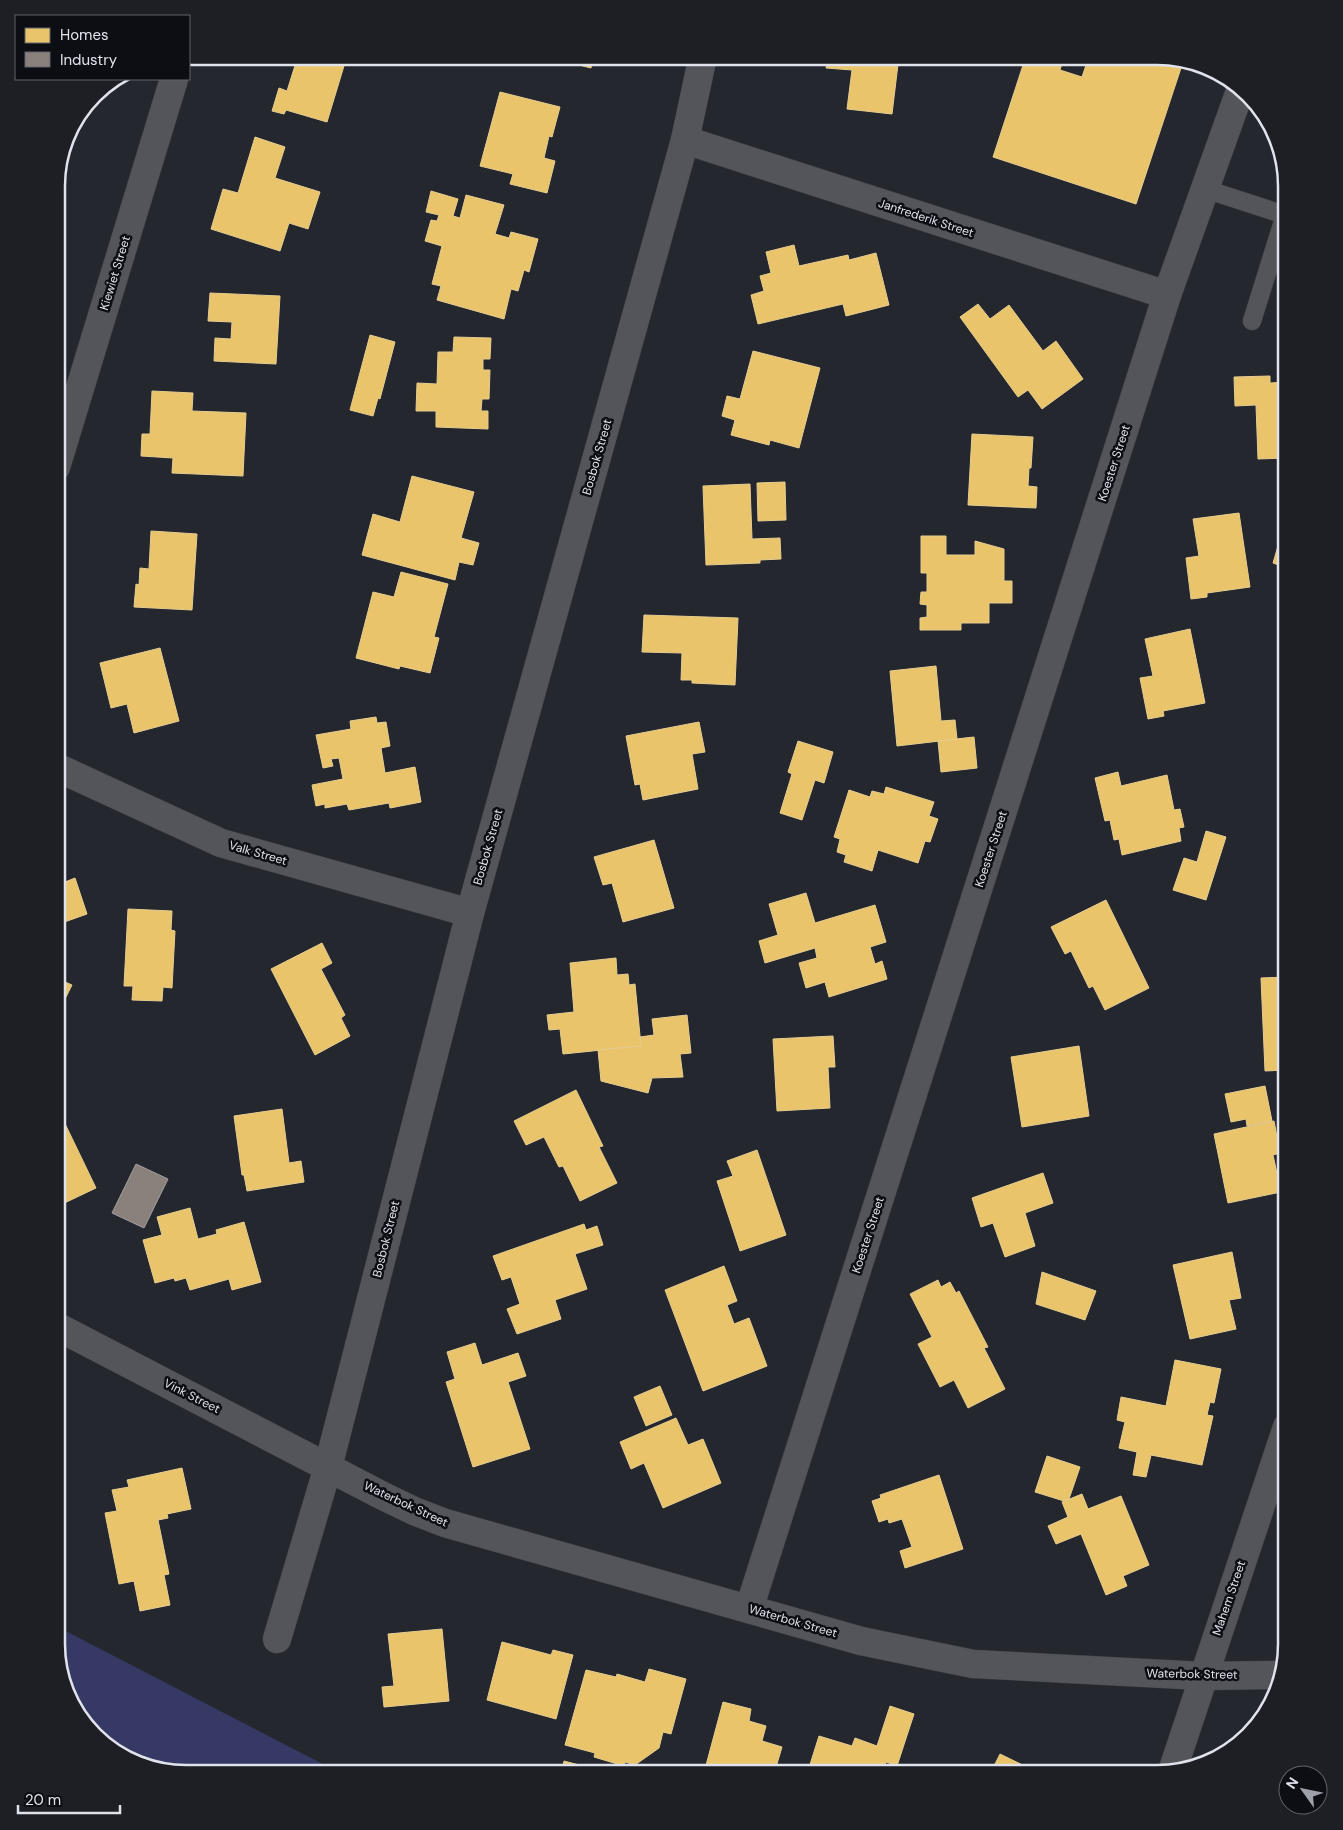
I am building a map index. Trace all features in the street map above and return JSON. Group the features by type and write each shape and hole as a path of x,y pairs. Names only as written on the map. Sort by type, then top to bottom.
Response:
{"street":[{"name":"Bosbok Street","path":"277,1639 328,1466 470,913 685,140 701,65"},
{"name":"Kiewiet Street","path":"65,437 174,80"},
{"name":"Koester Street","path":"749,1609 1167,295 1238,96"},
{"name":"Janfrederik Street","path":"685,140 1167,295"},
{"name":"Valk Street","path":"65,771 221,843 470,913"},
{"name":"Vink Street","path":"65,1331 328,1466"},
{"name":"Mahem Street","path":"1175,1764 1278,1454"},
{"name":"Waterbok Street","path":"328,1466 414,1511 444,1523 861,1641 973,1664 1203,1676 1274,1675"}],"lane":[{"path":"1205,189 1278,211"},
{"path":"1252,321 1278,238"}],"shaded area":[{"path":"65,1631 325,1765 178,1765 147,1759 119,1745 95,1724 85,1711 74,1690 66,1660"}],"building: Homes":[{"path":"295,65 344,65 327,122 286,110 284,114 272,111 279,88 287,91"},
{"path":"579,65 592,65 591,68"},
{"path":"826,65 898,65 892,114 847,109 852,70 826,68"},
{"path":"1023,65 1061,65 1060,70 1082,77 1086,65 1165,65 1181,67 1136,204 993,157"},
{"path":"500,92 560,107 552,137 549,136 544,158 555,161 547,193 510,184 513,174 480,166"},
{"path":"255,137 285,147 275,178 320,192 308,229 289,223 280,251 211,229 223,189 238,193"},
{"path":"431,191 458,199 453,216 460,218 466,195 504,205 495,234 509,238 511,232 538,239 529,272 524,270 518,291 511,289 504,319 437,300 441,286 432,284 442,246 425,241 431,220 437,221 439,215 426,212"},
{"path":"794,245 799,266 848,255 849,260 876,253 889,305 846,316 843,304 758,324 751,295 764,291 760,276 771,273 766,252"},
{"path":"210,293 280,296 276,364 214,361 215,338 231,339 232,322 208,321"},
{"path":"978,304 990,319 1009,305 1043,351 1056,341 1083,379 1042,409 1028,390 1018,397 960,317"},
{"path":"370,335 395,342 380,399 378,398 373,416 350,410"},
{"path":"454,337 491,338 490,359 483,359 483,370 490,370 489,399 482,399 481,411 488,411 488,429 436,427 436,411 416,411 417,383 437,384 438,352 453,352"},
{"path":"753,351 820,368 799,448 770,440 769,445 731,435 735,420 722,416 727,396 740,399"},
{"path":"1270,376 1270,383 1278,383 1278,458 1258,459 1256,405 1235,406 1234,377"},
{"path":"152,391 193,393 192,411 246,413 243,476 172,473 173,458 141,456 142,434 150,434"},
{"path":"972,434 1033,437 1028,486 1037,487 1036,508 968,505"},
{"path":"412,476 474,492 461,538 479,543 473,565 459,562 455,580 362,555 373,514 400,522"},
{"path":"785,482 786,520 758,521 757,483"},
{"path":"750,484 752,539 780,538 781,559 760,560 760,563 706,565 703,486"},
{"path":"1239,513 1250,587 1207,593 1207,597 1191,599 1186,558 1199,556 1193,519"},
{"path":"151,531 197,534 192,610 134,607 136,584 139,585 140,568 149,569"},
{"path":"921,536 946,536 946,555 975,555 975,541 1004,549 1004,581 1012,581 1012,603 989,603 989,623 961,623 961,630 920,630 920,618 927,617 927,605 920,604 921,592 927,592 927,573 921,573"},
{"path":"1278,546 1278,565 1273,563"},
{"path":"401,572 448,584 434,637 439,638 430,673 400,666 399,669 356,658 373,592 394,597"},
{"path":"644,615 738,618 735,685 692,683 692,680 681,680 682,653 642,652"},
{"path":"1190,629 1205,703 1163,711 1164,716 1148,719 1140,678 1153,676 1145,639"},
{"path":"160,648 179,721 134,733 127,704 111,708 100,663"},
{"path":"936,666 941,721 955,720 957,739 897,746 890,671"},
{"path":"376,717 377,723 386,722 390,746 381,748 385,773 415,767 421,802 390,808 389,803 349,810 347,804 325,808 325,804 316,806 312,785 343,779 339,758 331,759 333,766 323,768 316,735 351,729 350,721"},
{"path":"699,722 705,752 692,754 698,789 643,800 640,784 635,785 626,736"},
{"path":"974,737 977,768 941,772 938,741"},
{"path":"798,741 833,752 824,783 815,780 802,820 780,813 792,774 788,772"},
{"path":"1118,772 1121,786 1167,775 1174,810 1180,809 1184,827 1179,828 1181,841 1122,855 1119,839 1114,840 1110,820 1105,821 1095,778"},
{"path":"886,787 934,802 929,816 938,819 930,842 925,841 918,863 878,850 872,871 844,862 846,855 837,852 840,839 834,837 849,790 870,797 872,791 884,794"},
{"path":"1206,831 1226,837 1206,900 1173,890 1184,858 1197,862"},
{"path":"654,840 674,908 623,922 612,883 603,885 594,857"},
{"path":"75,878 87,914 65,922 65,882"},
{"path":"806,893 815,923 875,905 886,942 870,947 875,964 882,961 887,979 829,997 825,982 806,988 799,963 817,958 815,948 765,963 759,941 778,935 769,904"},
{"path":"1106,900 1149,988 1105,1010 1093,986 1089,988 1071,951 1065,954 1051,927"},
{"path":"128,909 172,911 171,930 175,931 172,988 163,987 162,1001 132,1000 133,986 124,986"},
{"path":"322,943 332,963 321,969 345,1015 341,1018 350,1036 315,1055 271,969"},
{"path":"616,958 617,975 628,974 629,985 635,984 641,1046 563,1054 560,1029 549,1030 547,1015 574,1012 570,963"},
{"path":"1278,977 1278,1070 1265,1071 1261,978"},
{"path":"65,982 72,985 65,999"},
{"path":"687,1015 691,1053 680,1054 683,1077 652,1078 648,1093 601,1081 598,1050 641,1046 640,1037 654,1035 652,1019"},
{"path":"833,1036 835,1067 828,1067 830,1108 777,1111 773,1039"},
{"path":"1079,1046 1089,1116 1022,1127 1011,1057"},
{"path":"1265,1086 1272,1121 1247,1126 1246,1119 1231,1122 1225,1094"},
{"path":"576,1090 603,1146 599,1147 617,1183 580,1201 563,1166 559,1167 544,1137 526,1145 514,1121"},
{"path":"282,1109 289,1163 301,1161 304,1182 247,1191 244,1175 242,1175 234,1116"},
{"path":"1274,1121 1278,1154 1273,1155 1278,1178 1278,1193 1228,1203 1214,1134"},
{"path":"65,1124 96,1188 65,1203"},
{"path":"757,1150 786,1235 740,1251 717,1181 733,1176 727,1161"},
{"path":"1043,1173 1053,1203 1025,1213 1035,1246 1005,1257 993,1223 981,1227 972,1198"},
{"path":"190,1208 198,1239 217,1234 216,1230 244,1222 261,1282 232,1290 229,1279 190,1290 186,1278 175,1281 174,1278 155,1283 143,1240 162,1235 157,1217"},
{"path":"584,1224 586,1230 597,1226 603,1245 575,1254 587,1289 555,1300 561,1319 517,1334 507,1309 520,1304 511,1277 502,1280 493,1256"},
{"path":"1232,1252 1241,1298 1229,1300 1236,1329 1190,1339 1173,1265"},
{"path":"724,1266 737,1301 727,1305 734,1324 749,1318 767,1366 703,1391 665,1290"},
{"path":"1042,1272 1096,1291 1085,1320 1036,1304"},
{"path":"938,1280 941,1287 950,1282 956,1293 959,1291 988,1347 984,1348 1005,1389 968,1408 954,1380 940,1387 918,1344 932,1337 910,1294"},
{"path":"475,1343 482,1365 518,1353 526,1376 508,1382 530,1449 473,1467 446,1382 455,1379 447,1352"},
{"path":"1175,1360 1221,1369 1214,1403 1210,1402 1207,1415 1213,1416 1202,1465 1151,1455 1146,1477 1133,1475 1137,1452 1119,1448 1125,1422 1117,1420 1121,1397 1166,1406"},
{"path":"660,1386 672,1415 646,1426 634,1397"},
{"path":"676,1418 688,1445 703,1439 721,1483 663,1508 644,1463 631,1469 620,1442"},
{"path":"1047,1456 1080,1467 1069,1499 1064,1501 1035,1492"},
{"path":"182,1468 191,1509 167,1514 168,1518 158,1520 169,1574 164,1575 170,1605 140,1611 134,1581 119,1584 105,1513 117,1511 112,1490 129,1487 127,1480"},
{"path":"939,1475 963,1549 905,1568 900,1551 912,1547 902,1519 889,1523 888,1519 879,1522 872,1501 881,1498 880,1495"},
{"path":"1082,1494 1088,1509 1121,1496 1149,1565 1123,1576 1127,1586 1106,1595 1081,1534 1056,1544 1048,1526 1068,1517 1062,1502"},
{"path":"442,1629 449,1701 384,1707 382,1687 394,1686 388,1634"},
{"path":"502,1642 551,1655 553,1650 573,1655 556,1719 487,1700"},
{"path":"649,1669 686,1679 671,1734 663,1732 659,1748 635,1765 625,1762 624,1765 621,1765 594,1757 595,1753 565,1745 586,1670 616,1677 617,1674 645,1682"},
{"path":"723,1702 751,1709 749,1721 766,1726 762,1741 782,1747 777,1765 706,1765"},
{"path":"890,1706 914,1714 897,1765 886,1762 885,1765 810,1765 819,1736 852,1746 855,1738 877,1746"},
{"path":"1000,1754 1023,1765 994,1765"},
{"path":"564,1761 579,1765 563,1765"}],"building: Industry":[{"path":"136,1164 168,1179 144,1228 112,1213"}]}
